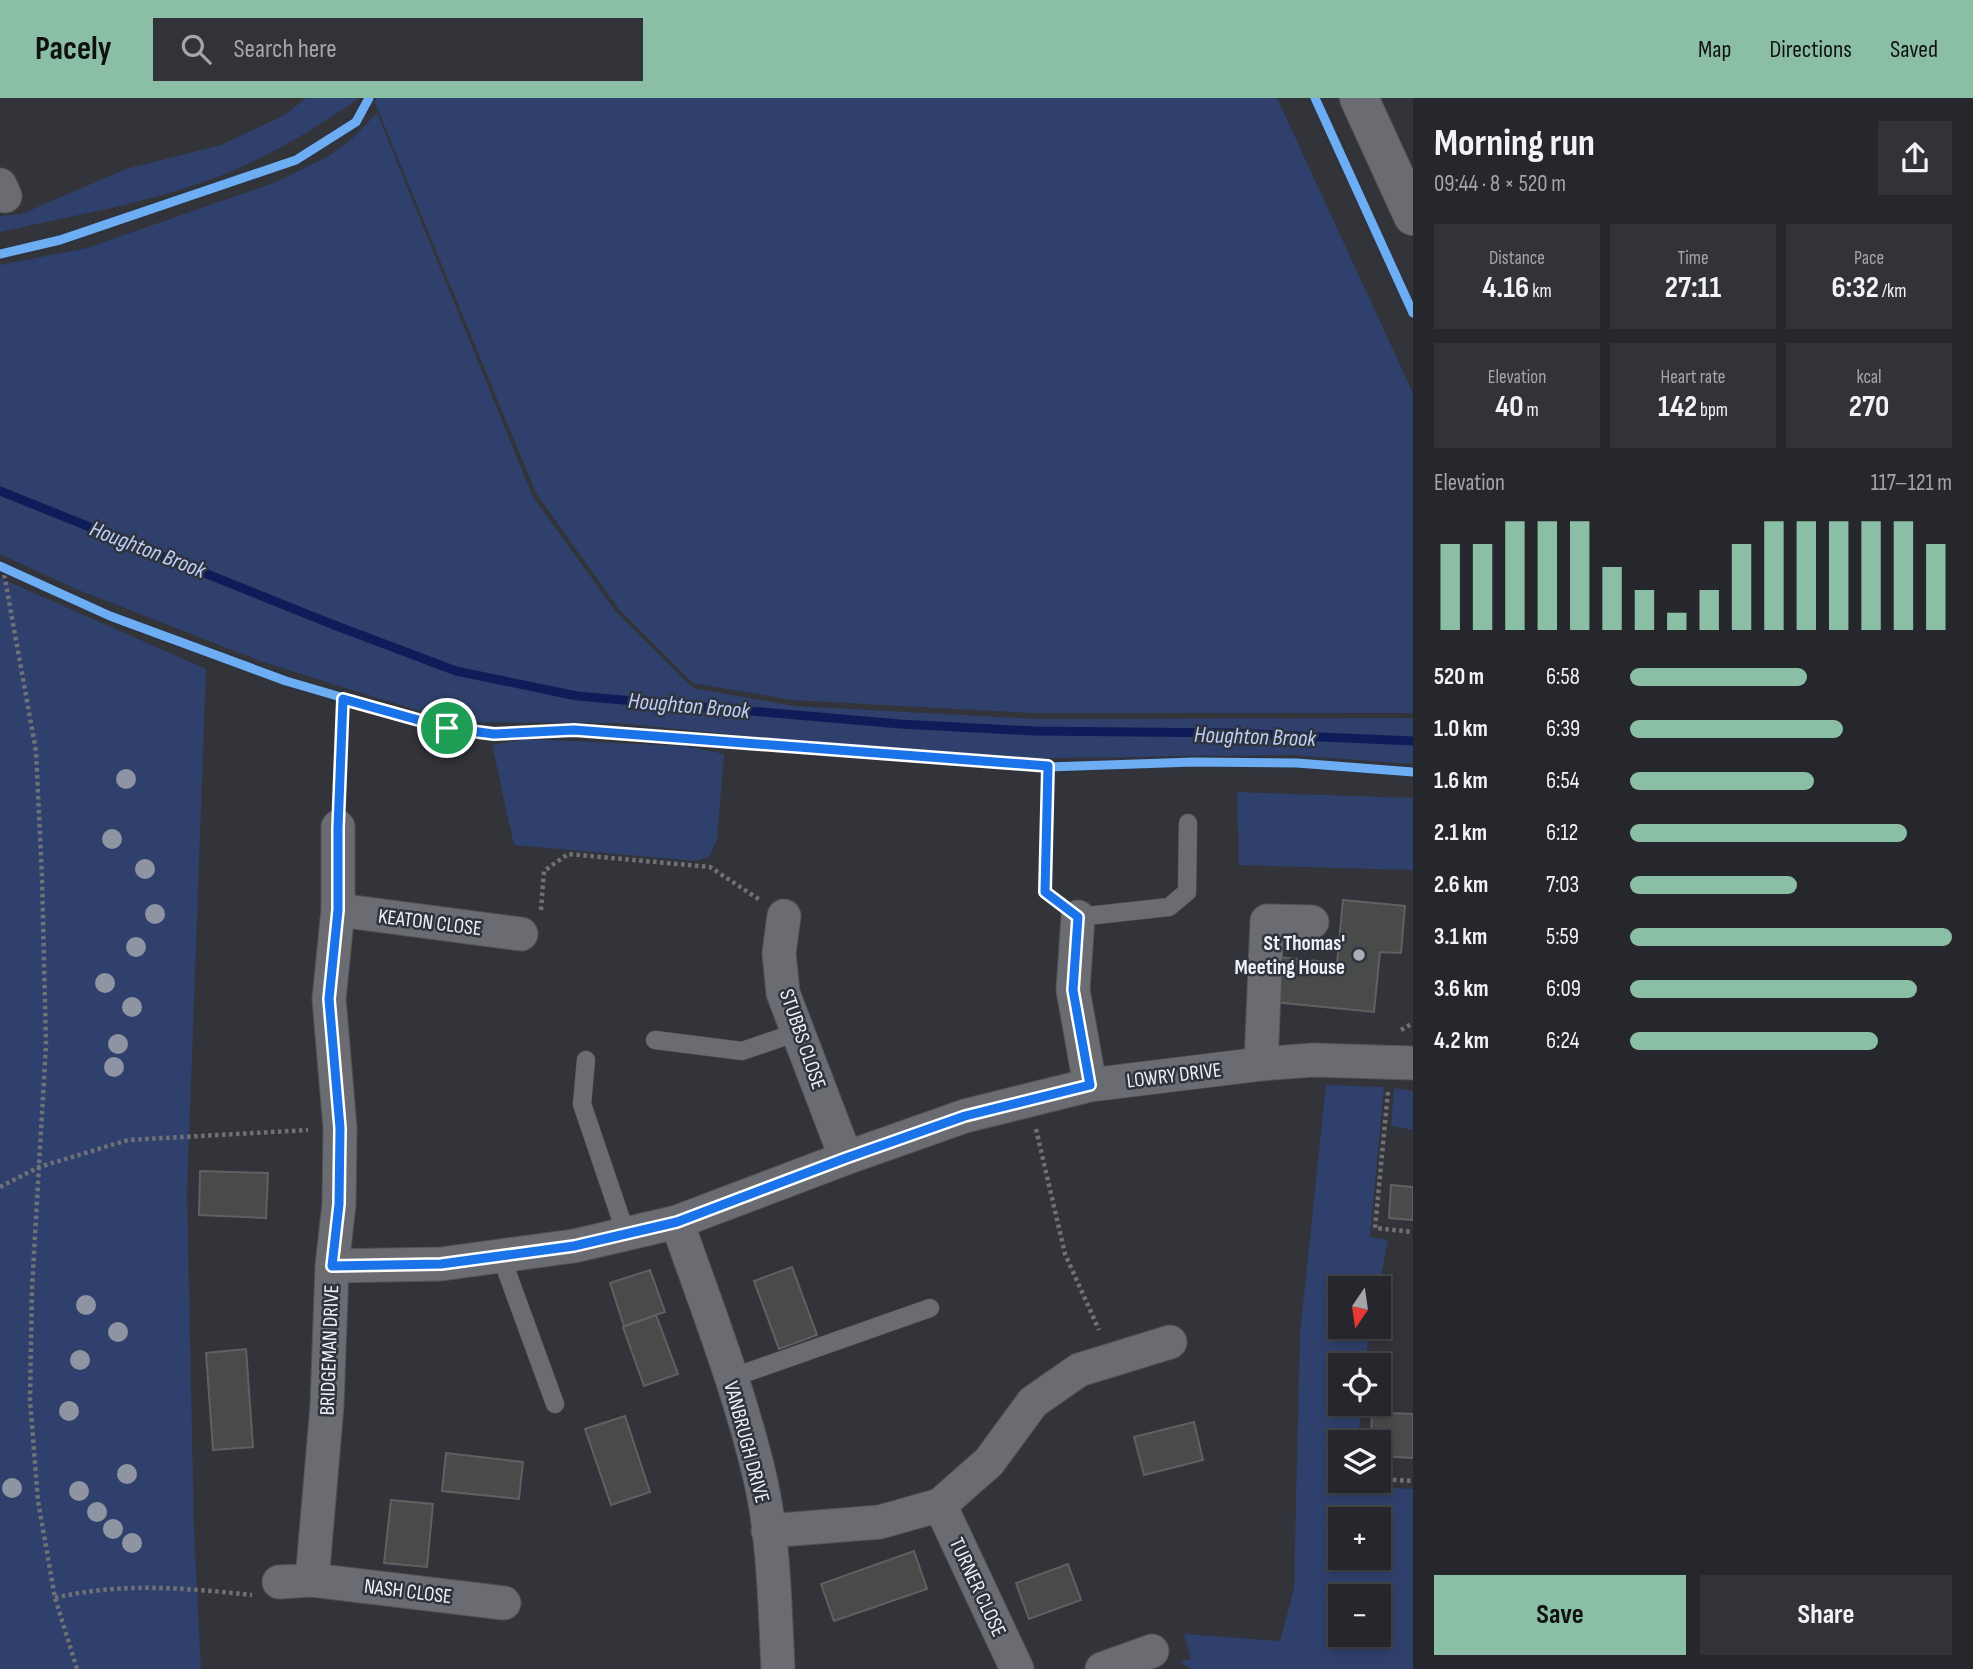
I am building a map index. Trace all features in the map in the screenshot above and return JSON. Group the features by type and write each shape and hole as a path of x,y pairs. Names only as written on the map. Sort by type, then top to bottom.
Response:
{"street":[{"path":"1359,98 1413,216"},
{"name":"BRIDGEMAN DRIVE","path":"312,1580 327,1406 332,1266 339,1204 340,1128 329,999 338,910 338,828"},
{"name":"KEATON CLOSE","path":"338,910 521,934"},
{"name":"STUBBS CLOSE","path":"784,916 779,953 783,993 846,1158"},
{"path":"1078,917 1073,990 1090,1085"},
{"path":"1261,1064 1267,920 1312,922"},
{"name":"LOWRY DRIVE","path":"332,1266 441,1264 574,1246 677,1222 965,1116 1090,1085 1313,1060 1413,1063"},
{"name":"VANBRUGH DRIVE","path":"677,1222 731,1378 762,1485 778,1669"},
{"path":"768,1531 880,1522 940,1505 989,1462 1033,1402 1079,1370 1170,1342"},
{"name":"TURNER CLOSE","path":"940,1505 1017,1669"},
{"name":"NASH CLOSE","path":"279,1582 312,1580 504,1603"},
{"path":"1102,1669 1152,1651"}],"lane":[{"path":"1078,917 1169,907 1187,892 1188,823"},
{"path":"655,1040 742,1051 798,1032"},
{"path":"586,1060 582,1104 625,1234"},
{"path":"501,1256 555,1405"},
{"path":"731,1378 930,1308"}],"path":[{"path":"1,567 15,573"},
{"path":"1,567 36,751 46,1044 32,1288 30,1400 38,1501 55,1598 77,1669"},
{"path":"521,934 540,919 544,871 568,854 710,867 784,916"},
{"path":"1388,1089 1376,1228 1413,1232"},
{"path":"1034,1122 1065,1254 1112,1360"},
{"path":"0,1187 39,1167 128,1140 340,1128"},
{"path":"1391,1480 1413,1481"},
{"path":"55,1598 83,1591 124,1588 192,1589 260,1596 279,1582"}],"shaded area":[{"path":"306,98 360,98 316,127 255,161 210,179 121,206 0,232 0,216 22,214 126,169 221,145 285,115"},
{"path":"373,98 1277,98 1413,393 1413,713 1034,713 792,700 693,683 619,609 536,493"},
{"path":"377,113 533,497 616,612 693,688 794,706 1036,719 1413,718 1413,764 1292,755 972,759 619,723 455,722 263,662 76,589 0,554 0,265 87,248 276,182 329,156 353,138"},
{"path":"0,578 206,669 187,1192 194,1532 201,1669 0,1669"},
{"path":"524,739 684,746 724,754 717,839 710,856 697,861 514,845 492,745"},
{"path":"1237,792 1413,798 1413,870 1239,865"},
{"path":"1326,1085 1384,1087 1370,1237 1388,1240 1381,1276 1328,1276 1328,1339 1369,1339 1366,1353 1328,1353 1328,1416 1360,1416 1359,1430 1328,1430 1328,1493 1391,1493 1391,1488 1413,1489 1413,1669 1192,1669 1180,1662 1191,1659 1184,1634 1280,1641 1294,1589 1300,1334"},
{"path":"1394,1088 1413,1091 1413,1130 1391,1126"}],"building":[{"name":"St Thomas' Meeting House","path":"1343,900 1405,906 1401,953 1380,952 1374,1012 1274,1002 1279,957 1337,963"},
{"path":"200,1171 268,1173 266,1218 199,1215"},
{"path":"1391,1185 1413,1187 1413,1220 1389,1218"},
{"path":"792,1267 817,1335 779,1349 754,1281"},
{"path":"650,1270 665,1312 624,1326 610,1283"},
{"path":"656,1315 678,1374 644,1386 623,1327"},
{"path":"246,1349 253,1447 213,1450 206,1353"},
{"path":"1391,1413 1413,1414 1413,1458 1391,1457 1391,1430 1371,1430 1372,1416 1391,1416"},
{"path":"625,1416 650,1492 611,1505 585,1429"},
{"path":"1194,1422 1203,1460 1144,1475 1134,1437"},
{"path":"446,1453 523,1462 519,1499 442,1491"},
{"path":"391,1500 433,1504 427,1567 384,1563"},
{"path":"914,1551 927,1589 834,1621 821,1584"},
{"path":"1068,1564 1081,1600 1029,1619 1016,1583"}],"waterway":[{"name":"Houghton Brook","path":"0,491 456,671 577,696 900,724 1034,731 1232,733 1413,741"}],"cycle path":[{"path":"0,254 60,240 296,160 356,122 369,98"},
{"path":"1315,98 1413,313"},
{"path":"0,566 110,616 286,681 447,728 494,734 574,730 1048,767 1194,762 1297,763 1413,772"},
{"path":"338,827 343,699"},
{"path":"1048,767 1045,892 1078,917"}],"place":[{"name":"St Thomas' Meeting House","path":"1359,955"}],"route":[{"path":"343,699 447,728 494,734 574,730 1048,766 1045,892 1078,917 1073,990 1090,1085 965,1116 677,1222 574,1246 441,1264 332,1266 339,1204 340,1128 329,999 338,910 343,699"}]}
